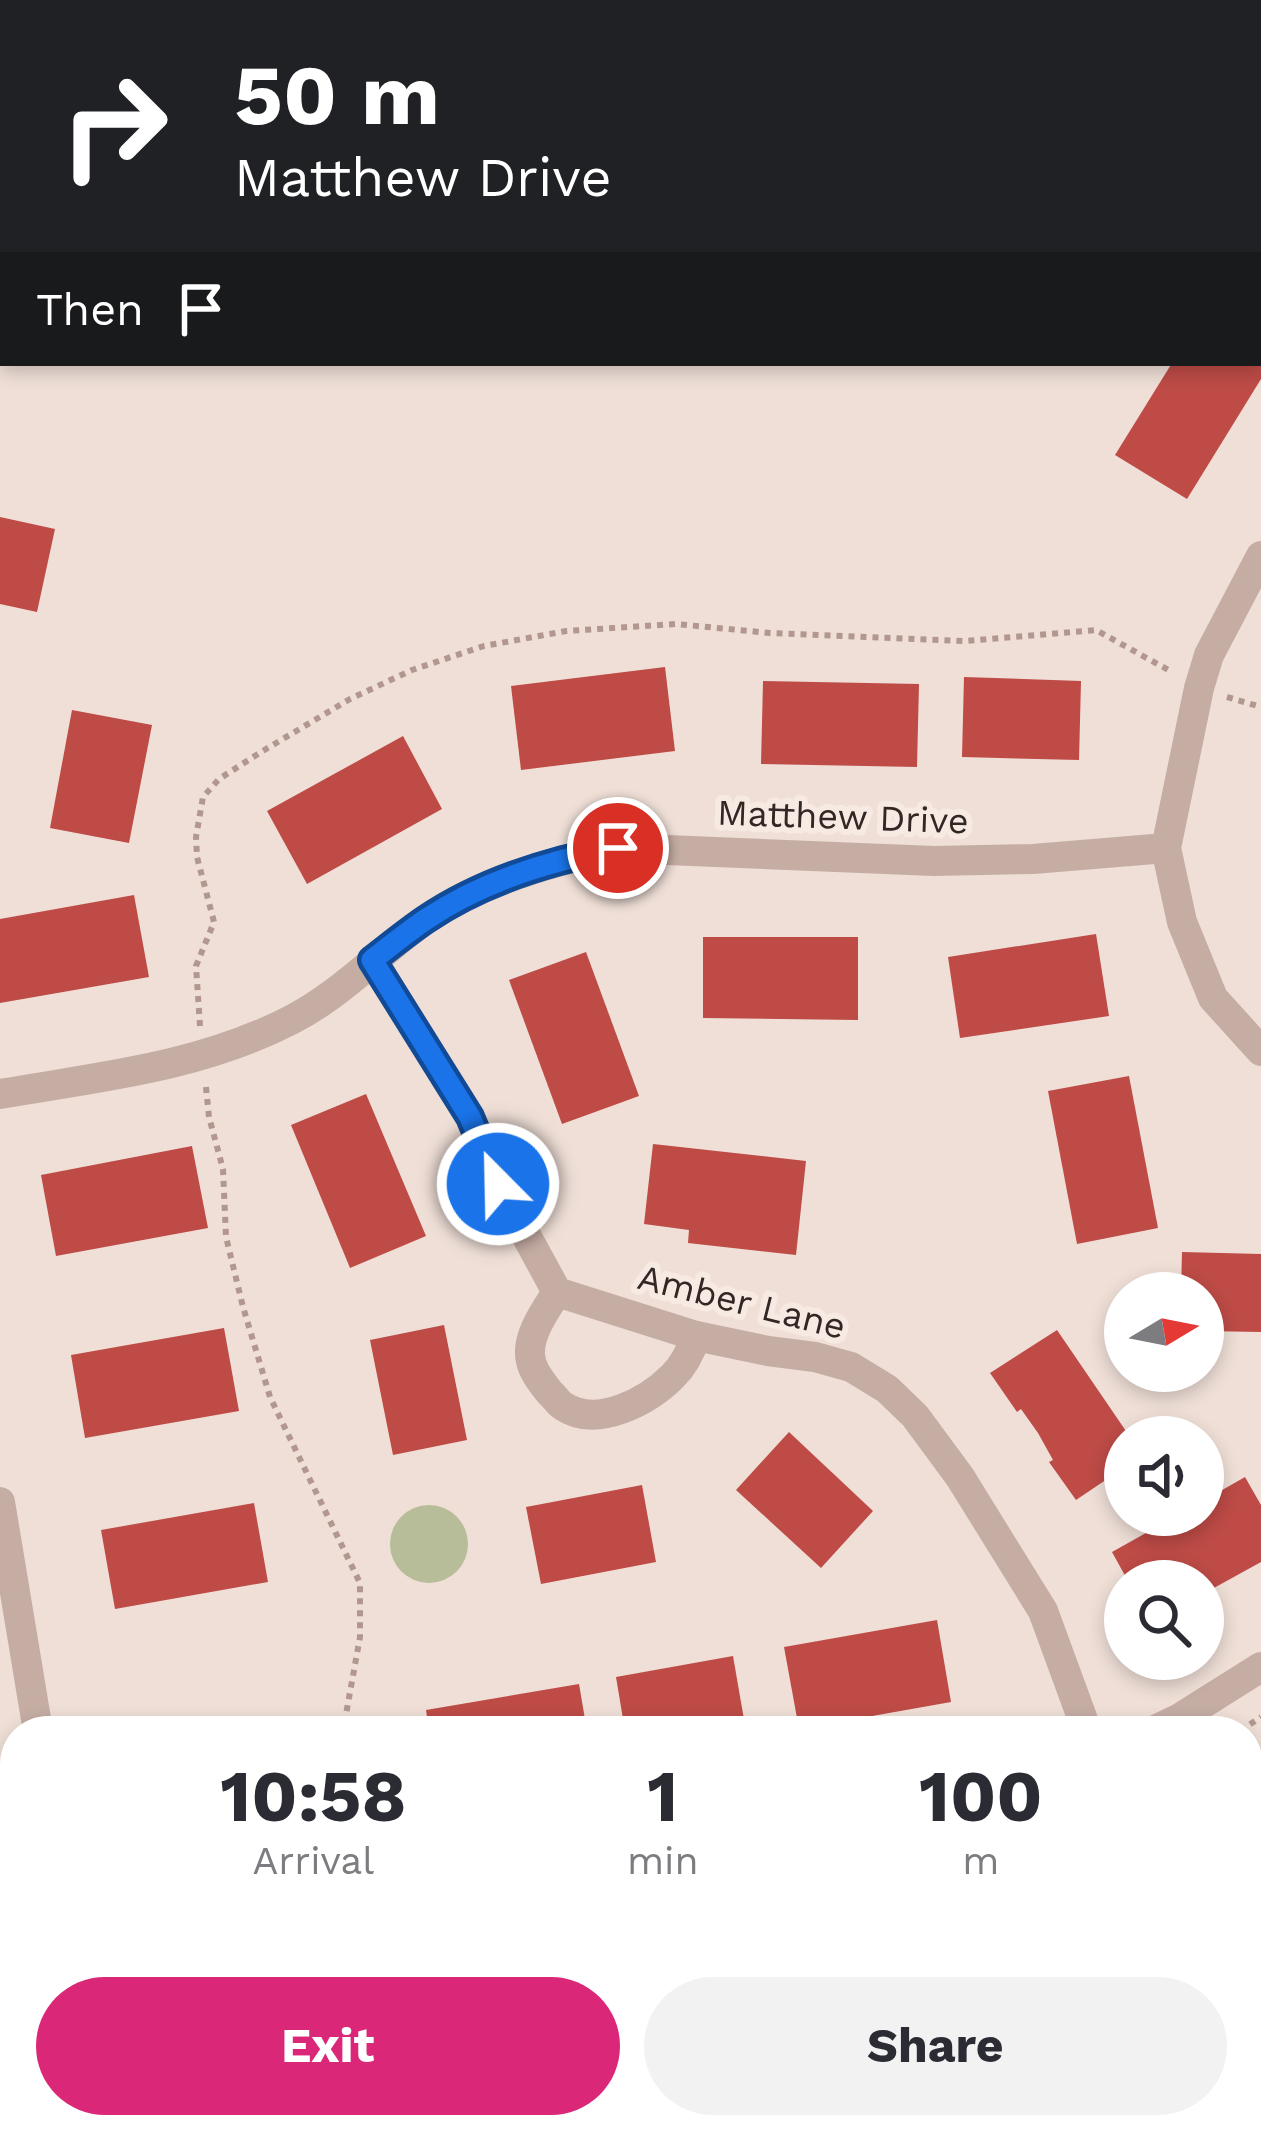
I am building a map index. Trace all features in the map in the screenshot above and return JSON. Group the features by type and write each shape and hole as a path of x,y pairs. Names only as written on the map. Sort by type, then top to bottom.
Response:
{"street":[{"path":"1261,556 1209,655 1198,688 1166,848 1182,922 1213,998 1261,1051"},
{"name":"Matthew Drive","path":"0,1094 203,1056 246,1041 295,1018 345,985 428,918 496,883 568,857 618,848 934,861 1166,848"},
{"path":"372,960 470,1117 498,1184 557,1292 536,1328 530,1359 542,1383 562,1406 587,1415 615,1411 648,1397 675,1375 696,1336"},
{"name":"Amber Lane","path":"557,1292 696,1336 851,1367 887,1389 915,1416 960,1478 1042,1611 1082,1716"},
{"path":"0,1502 36,1716"},
{"path":"1189,1716 1261,1667"}],"path":[{"path":"346,1716 360,1637 360,1583 270,1397 226,1237 223,1169 209,1117 196,966 214,922 196,837 203,797 219,778 350,699 412,670 484,646 566,631 676,624 964,641 1096,630 1198,688 1261,707"}],"green space":[{"path":"429,1505 456,1517 468,1544 456,1571 429,1583 402,1571 390,1544 402,1517"}],"building":[{"path":"1170,366 1261,366 1261,379 1187,499 1115,455"},
{"path":"0,517 55,529 37,612 0,604"},
{"path":"665,667 675,751 521,770 511,686"},
{"path":"964,677 1081,681 1079,760 962,757"},
{"path":"763,681 919,684 917,767 761,764"},
{"path":"72,710 152,725 129,843 50,828"},
{"path":"403,736 442,809 307,884 267,811"},
{"path":"134,895 149,977 0,1003 0,919"},
{"path":"1096,934 1109,1016 960,1038 948,957"},
{"path":"703,937 858,937 858,1020 703,1018"},
{"path":"586,952 639,1096 562,1124 509,980"},
{"path":"1129,1076 1158,1228 1077,1244 1048,1091"},
{"path":"366,1094 426,1236 350,1268 291,1125"},
{"path":"653,1144 806,1161 796,1255 688,1243 689,1230 644,1224"},
{"path":"192,1146 208,1228 56,1256 41,1175"},
{"path":"1182,1252 1261,1254 1261,1332 1224,1331 1224,1272 1182,1272"},
{"path":"444,1325 467,1440 393,1455 370,1340"},
{"path":"224,1328 239,1411 85,1438 71,1355"},
{"path":"1057,1330 1116,1416 1104,1416 1104,1481 1076,1500 1049,1462 1053,1460 1038,1433 990,1373"},
{"path":"789,1432 873,1511 821,1568 736,1490"},
{"path":"1245,1477 1261,1505 1261,1562 1224,1582 1224,1560 1116,1560 1112,1552 1141,1536 1224,1536 1224,1489"},
{"path":"642,1485 656,1562 541,1584 526,1507"},
{"path":"254,1503 268,1582 115,1609 101,1530"},
{"path":"937,1620 951,1702 872,1716 797,1716 784,1647"},
{"path":"733,1656 743,1716 622,1716 616,1677"},
{"path":"579,1684 584,1716 427,1716 426,1710"}],"route":[{"path":"498,1184 470,1117 372,960 428,918 496,883 568,857 618,848"}]}
